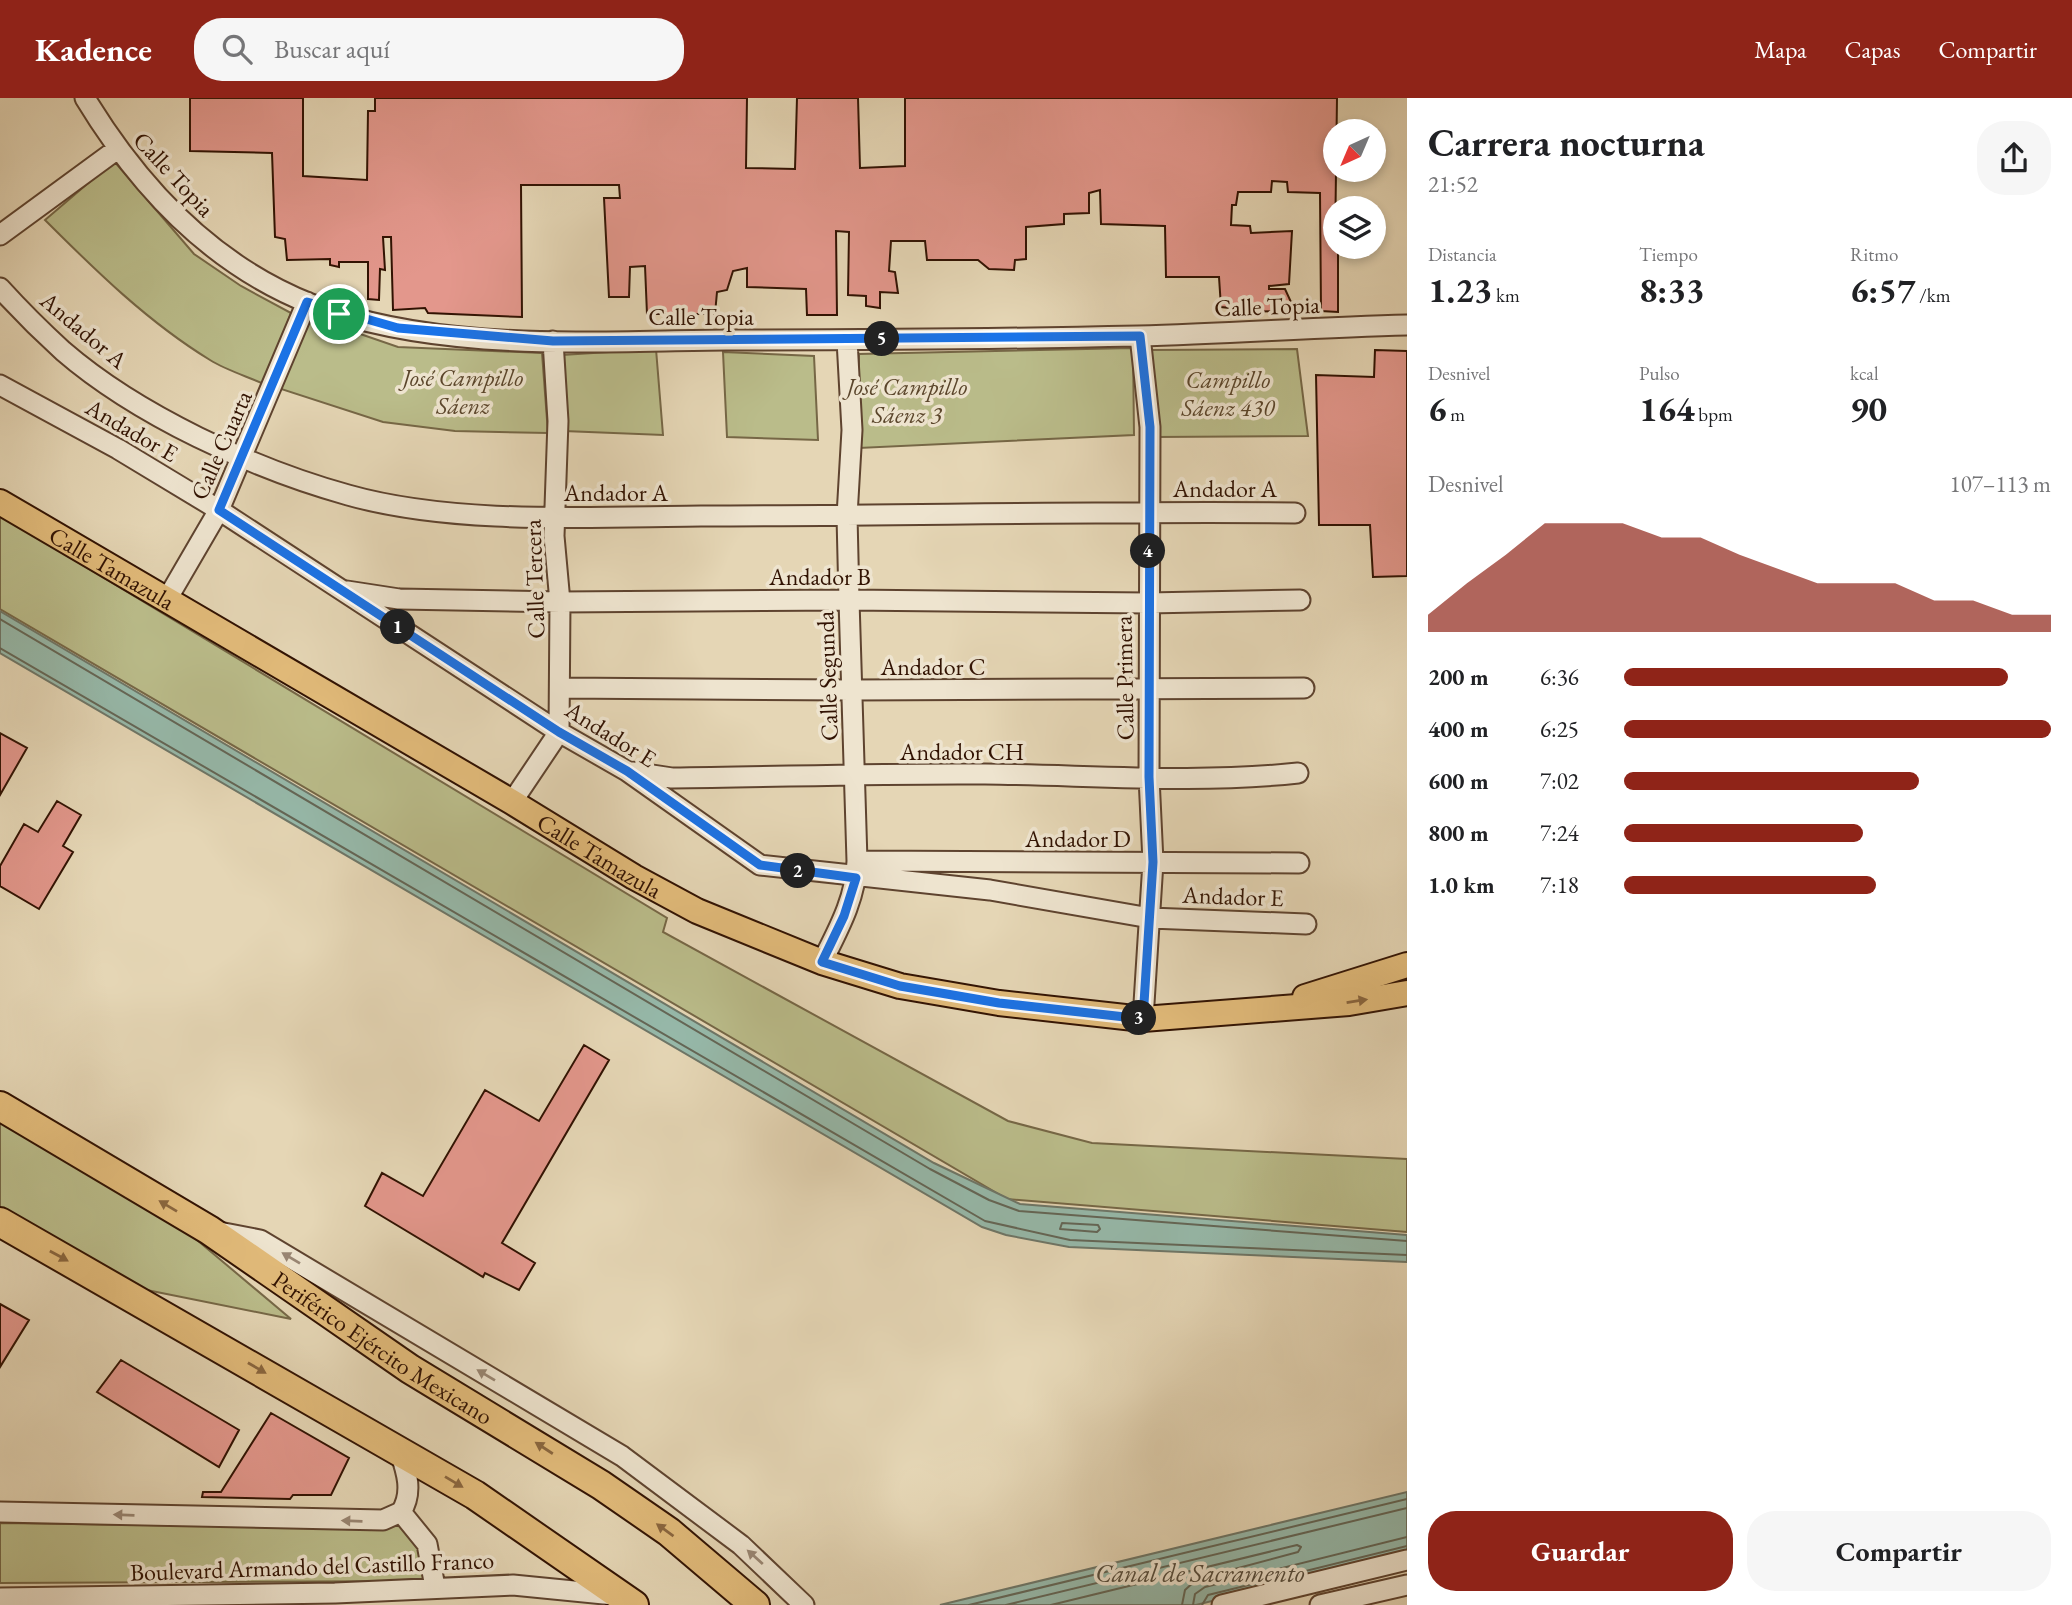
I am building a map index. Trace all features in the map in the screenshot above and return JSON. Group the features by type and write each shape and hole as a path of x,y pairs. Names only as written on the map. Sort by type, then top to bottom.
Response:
{"highway":[{"name":"Periférico Ejército Mexicano","path":"0,1106 209,1230 410,1368 601,1485 669,1532 755,1605"},
{"path":"0,1222 475,1495 629,1601"}],"main road":[{"name":"Calle Tamazula","path":"0,502 512,802 634,877 697,911 822,962 912,988 999,1003 1143,1019 1264,1010"},
{"path":"1264,1010 1407,965"},
{"path":"1264,1010 1349,1003 1407,993"}],"street":[{"name":"Calle Topia","path":"85,98 116,150 146,186 200,237 250,272 307,302 398,328 553,341 1140,336 1407,325"},
{"path":"0,235 116,150"},
{"name":"Andador A","path":"0,288 64,352 103,381 151,410 243,458 347,495 412,510 555,517 1295,513"},
{"name":"Calle Cuarta","path":"166,601 219,510 307,302"},
{"name":"Calle Primera","path":"1140,336 1150,427 1149,777 1153,862 1143,1019"},
{"name":"Calle Segunda","path":"822,962 844,916 857,870 847,516 852,430 847,340"},
{"name":"Calle Tercera","path":"553,341 558,421 554,536 561,602 559,732"},
{"name":"Andador E","path":"0,385 118,449 219,510 559,732 627,771 760,865 857,870 1150,918 1306,924"},
{"name":"Andador B","path":"341,590 399,599 561,602 849,600 1148,603 1300,600"},
{"name":"Andador C","path":"561,688 1304,688"},
{"path":"512,802 559,732"},
{"name":"Andador CH","path":"627,771 672,778 983,774 1149,777 1265,776 1298,773"},
{"path":"990,890 992,862"},
{"name":"Andador D","path":"857,870 992,862 1299,863"},
{"path":"209,1230 260,1240 622,1456 741,1545 804,1605"},
{"name":"Boulevard Armando del Castillo Franco","path":"0,1513 371,1522 401,1513 408,1490 407,1474 399,1450"},
{"path":"401,1513 427,1544 435,1587"},
{"path":"1222,1605 1407,1560"},
{"path":"1320,1605 1407,1585"},
{"name":"Boulevard Armando del Castillo Franco","path":"0,1598 335,1593 435,1587 559,1587 629,1601"}],"green space":[{"path":"114,161 194,254 241,286 291,313 264,384 216,364 165,329 103,277 45,220"},
{"name":"José Campillo Sáenz","path":"308,316 398,347 542,353 548,433 455,431 383,422 278,388"},
{"name":"José Campillo Sáenz 3","path":"1133,348 1134,435 859,448 859,354"},
{"path":"656,349 663,435 564,431 562,355"},
{"name":"Campillo Sáenz 430","path":"1297,349 1308,436 1156,437 1149,350"},
{"path":"723,352 814,356 818,440 727,437"},
{"path":"0,515 667,918 663,932 1008,1121 1092,1143 1407,1159 1407,1232 1007,1199 0,609"},
{"path":"0,1112 166,1214 291,1319 117,1284 0,1216"},
{"path":"0,1523 373,1528 398,1523 425,1554 426,1581 0,1583"}],"water":[{"path":"0,611 934,1163 1020,1204 1407,1235 1407,1262 1069,1247 1006,1235 982,1227 0,653"},
{"name":"Canal de Sacramento","path":"1407,1492 1407,1552 1196,1605 940,1605"}],"building":[{"path":"190,98 303,98 303,176 367,180 368,111 375,111 375,98 747,98 746,168 795,169 797,98 858,98 860,168 905,166 905,98 1337,98 1337,119 1323,119 1323,182 1336,182 1336,196 1323,196 1323,259 1338,259 1338,312 1321,311 1320,193 1288,192 1287,182 1272,181 1271,192 1238,192 1236,205 1232,205 1231,225 1250,226 1251,233 1292,231 1289,284 1269,286 1269,289 1285,289 1291,302 1283,311 1231,312 1230,308 1221,307 1219,277 1166,277 1165,226 1101,224 1100,190 1089,193 1089,213 1064,214 1064,224 1026,227 1026,259 1015,260 1014,270 989,269 978,260 927,260 925,241 891,241 889,271 895,272 898,293 880,292 880,308 866,306 866,296 848,295 849,232 836,231 837,315 807,315 806,289 747,287 747,268 733,271 727,290 717,292 715,314 647,314 645,266 630,267 629,297 609,297 604,198 620,198 619,185 521,185 522,317 428,313 425,308 393,310 391,237 383,237 385,270 380,269 379,300 368,299 368,262 339,262 339,267 330,265 330,259 287,260 285,239 275,237 272,153 190,151"},
{"path":"1375,350 1407,351 1407,576 1373,577 1370,525 1319,525 1316,375 1374,377"},
{"path":"0,733 27,748 0,795"},
{"path":"57,801 81,815 63,846 73,852 39,909 0,886 0,866 24,824 38,832"},
{"path":"584,1045 609,1060 502,1243 535,1263 519,1290 485,1273 483,1277 365,1206 382,1173 423,1196 485,1090 539,1121"},
{"path":"0,1304 29,1320 0,1367"},
{"path":"121,1360 239,1430 219,1467 97,1392"},
{"path":"271,1413 349,1458 331,1495 293,1495 290,1499 202,1497 203,1492 221,1492"}],"route":[{"path":"307,302 339,314 398,328 553,341 1140,336 1150,427 1149,777 1153,862 1143,1019 999,1003 900,986 822,962 844,916 856,878 760,865 627,771 559,732 219,510 278,379 307,302"}]}
